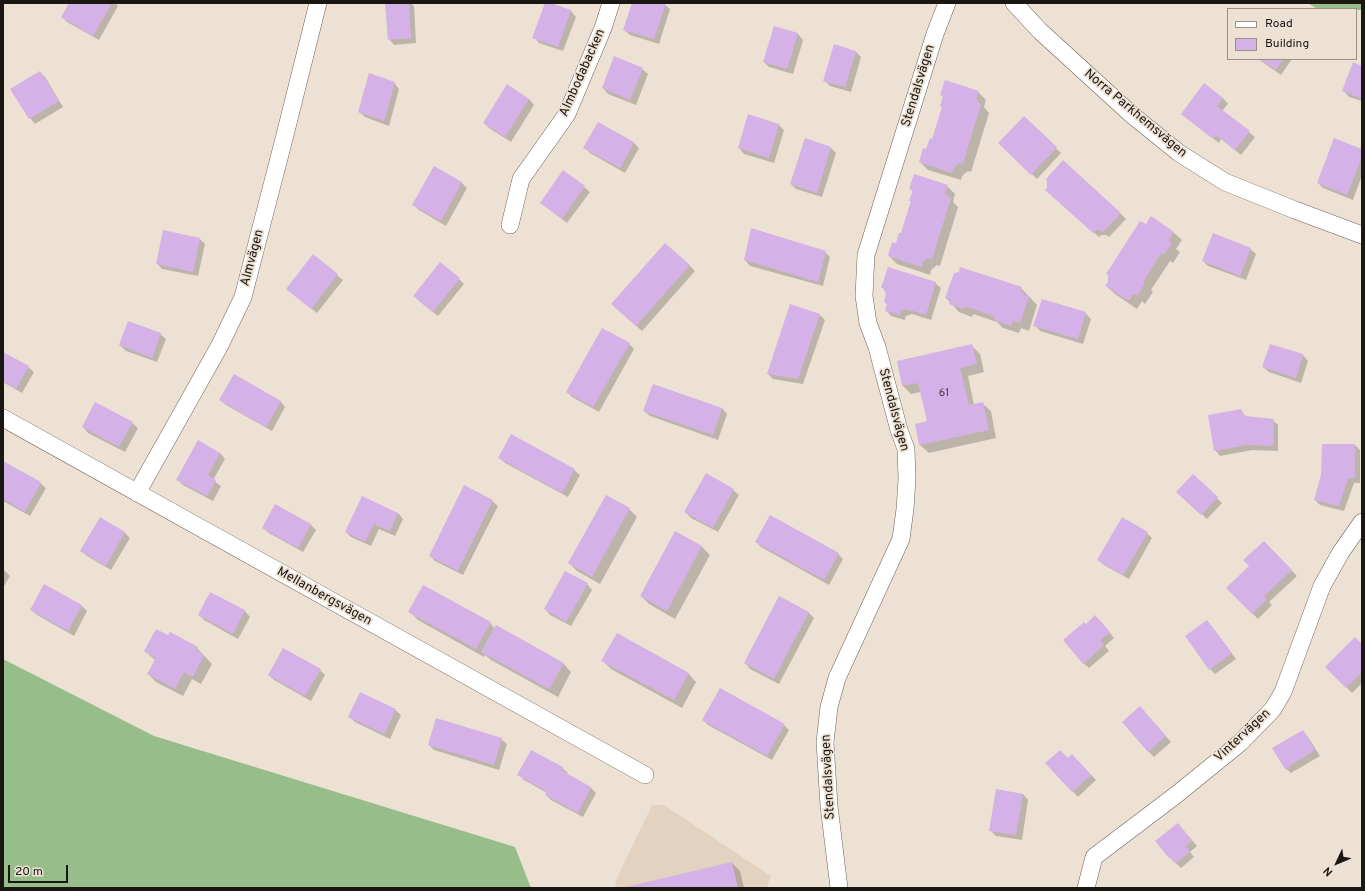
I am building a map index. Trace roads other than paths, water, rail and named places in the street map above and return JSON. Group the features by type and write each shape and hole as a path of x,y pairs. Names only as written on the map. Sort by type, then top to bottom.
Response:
{"street":[{"name":"Almvägen","path":"137,493 220,345 243,296 318,3"},
{"name":"Almbodabacken","path":"510,226 521,180 567,114 603,28 611,3"},
{"name":"Stendalsvägen","path":"839,888 829,806 825,742 829,708 837,678 901,539 906,509 906,449 899,430 877,347 868,323 864,296 866,255 934,34 947,3"},
{"name":"Norra Parkhemsvägen","path":"1014,3 1046,37 1132,115 1179,153 1225,182 1362,235"},
{"name":"Mellanbergsvägen","path":"3,418 645,775"},
{"name":"Vintervägen","path":"1086,888 1094,857 1176,795 1240,743 1273,709 1283,692 1322,586 1341,552 1362,522"}]}
